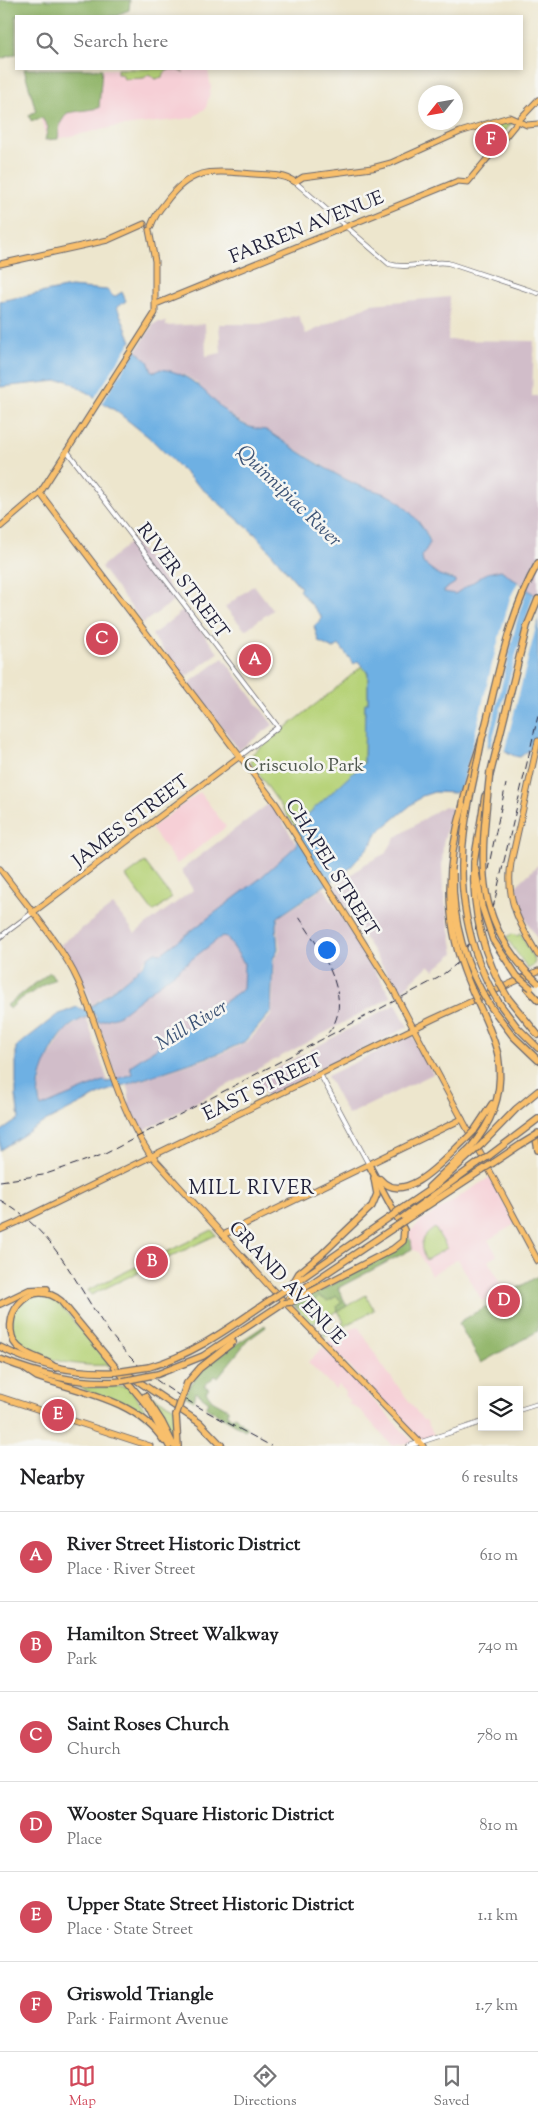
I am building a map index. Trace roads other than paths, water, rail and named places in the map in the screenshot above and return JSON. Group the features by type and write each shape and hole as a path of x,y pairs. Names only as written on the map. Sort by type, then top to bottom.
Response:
{"highway":[{"path":"538,563 525,588 512,622 482,738 463,837 462,885 467,920 476,955 490,988 510,1018 538,1048"},
{"path":"538,599 527,626 490,771 474,862 476,909 487,955 508,998 538,1035"},
{"path":"480,1141 492,1113 499,1078 498,1055 460,959 451,918 450,865 472,766 482,738"},
{"path":"490,771 482,847 486,895 494,920 506,944 519,963 538,983"},
{"path":"462,806 453,880 456,916 464,951 477,984 495,1013 518,1041 538,1060"},
{"path":"474,862 482,908 499,951 517,976 538,996"},
{"path":"530,988 538,1000"},
{"path":"375,1174 389,1187 399,1189 410,1187 474,1131 490,1108 499,1078"},
{"path":"0,1347 24,1358 56,1368 86,1372 116,1372 149,1367 171,1360 202,1346 292,1286 418,1197 480,1141 534,1097 538,1091"},
{"path":"0,1359 25,1369 68,1380 123,1381 158,1374 203,1356 286,1302 369,1244 538,1119"},
{"path":"400,1221 521,1146 538,1133"},
{"path":"538,1133 536,1139 538,1150"},
{"path":"521,1146 538,1138"},
{"path":"286,1302 393,1249 403,1241 404,1231 369,1165"},
{"path":"292,1286 298,1274 339,1238 374,1202 376,1185 369,1165"},
{"path":"0,1304 31,1289 43,1288 56,1292 69,1304 159,1416 174,1446"},
{"path":"56,1368 49,1362 23,1351 10,1335 8,1322 10,1311 18,1301 28,1294 45,1292 61,1301 143,1401 158,1422 168,1446"},
{"path":"178,1446 176,1415 187,1384 197,1371 232,1342 238,1334"},
{"path":"25,1369 37,1377 131,1410 152,1425 168,1446"},
{"path":"126,1373 200,1423 222,1446"}],"main road":[{"path":"519,120 538,100"},
{"path":"0,264 104,241 147,227 179,184 189,178 210,172 280,176 295,182 303,177 372,168 391,163 460,132 509,117 527,125 538,124"},
{"name":"FARREN AVENUE","path":"156,304 460,180 468,182 519,120"},
{"path":"0,527 40,493 155,313 155,261 147,227"},
{"name":"CHAPEL STREET","path":"40,493 240,756 291,828 394,991 538,1261"},
{"path":"538,741 510,868 510,893 517,918 538,955"},
{"name":"JAMES STREET","path":"32,913 240,756"},
{"name":"GRAND AVENUE","path":"0,869 73,971 88,1007 112,1080 134,1130 152,1156 223,1235 421,1444"},
{"name":"EAST STREET","path":"0,1230 320,1074 538,971"},
{"path":"223,1235 462,1119"},
{"path":"0,1397 150,1446"}],"street":[{"path":"295,182 389,264 399,266 445,262 538,293"},
{"name":"RIVER STREET","path":"67,451 278,726"},
{"name":"JAMES STREET","path":"240,756 278,726"},
{"name":"JAMES STREET","path":"0,937 32,913"},
{"path":"320,1074 369,1165"},
{"path":"523,1409 538,1404"},
{"path":"409,1446 421,1444 478,1423"},
{"path":"430,1446 434,1438"}],"water":[{"name":"Quinnipiac River","path":"70,287 107,290 114,297 122,292 126,301 117,307 131,341 129,344 148,361 152,371 156,372 160,369 177,373 191,380 237,420 250,427 266,430 343,478 397,500 415,517 428,538 430,543 422,556 423,563 439,575 455,580 455,583 444,590 444,592 455,594 487,573 501,570 538,597 538,743 520,757 512,755 501,748 488,746 465,786 455,793 434,792 422,796 378,832 372,843 348,870 278,917 276,925 278,949 273,959 271,1012 246,1041 220,1053 104,1092 39,1125 0,1150 0,1132 19,1119 16,1096 16,1047 57,1015 77,1007 84,1010 95,1004 141,967 149,956 155,952 162,953 258,880 297,845 295,826 364,763 365,703 368,703 368,673 358,661 354,664 339,645 333,649 319,642 314,626 321,620 321,616 299,590 301,588 256,535 192,480 151,439 116,411 67,380 0,387 0,301","holes":["222,936 227,937 244,963 243,989 130,1066 132,1074 108,1082 103,1081 41,1107 39,1088 44,1067 59,1038 68,1028 95,1014 98,1022 118,1016"]}],"railway":[{"path":"0,1181 43,1175 105,1154 438,978 460,961 479,941 489,925 538,716"},
{"path":"465,951 475,931 506,784"},
{"path":"299,917 325,959 337,991 338,1008 335,1023 325,1036"},
{"path":"473,956 498,934"},
{"path":"0,1200 24,1217 43,1235 60,1256 101,1321 135,1362 182,1397 271,1446"}],"place":[{"name":"Griswold Triangle","path":"491,140"},
{"name":"Saint Roses Church","path":"102,639"},
{"name":"River Street Historic District","path":"255,660"},
{"name":"Hamilton Street Walkway","path":"152,1262"},
{"name":"Wooster Square Historic District","path":"504,1301"},
{"name":"Upper State Street Historic District","path":"58,1415"}],"district":[{"name":"MILL RIVER","path":"252,1187"}],"park label":[{"name":"Criscuolo Park","path":"304,764"}],"water label":[{"name":"Mill River","path":"191,1024"}]}
